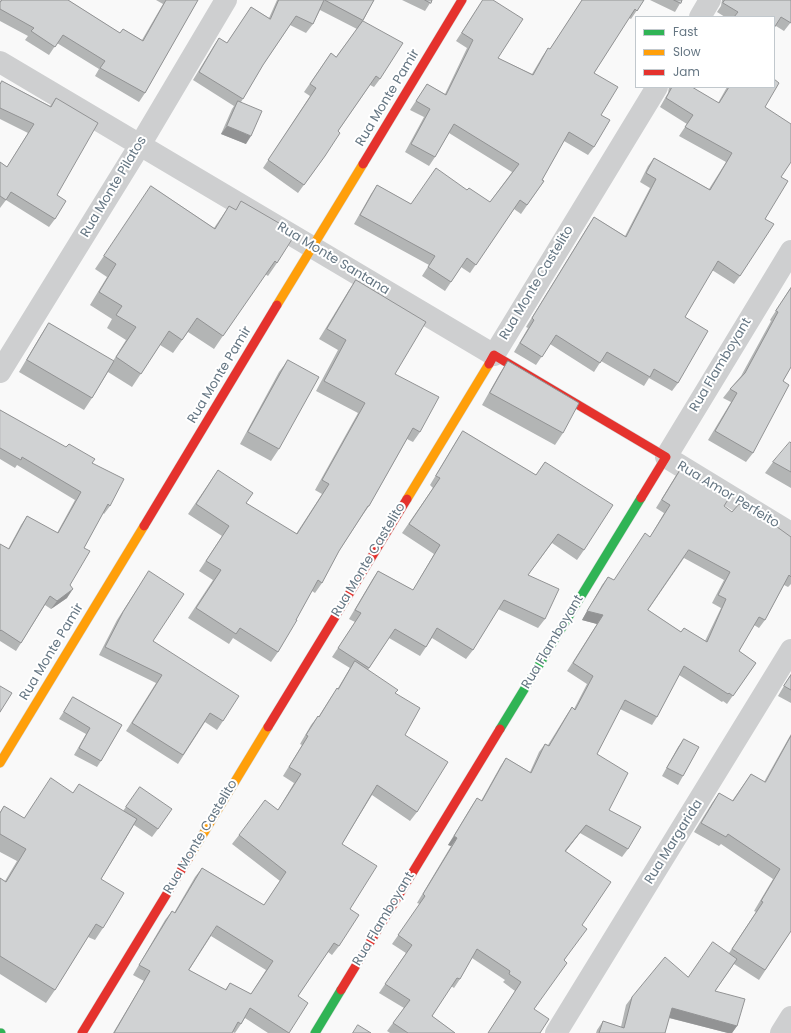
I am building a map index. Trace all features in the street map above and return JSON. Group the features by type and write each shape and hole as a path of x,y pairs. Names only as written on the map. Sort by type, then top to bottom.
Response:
{"street":[{"name":"Rua Monte Pilatos","path":"0,372 140,145 226,0"},
{"name":"Rua Monte Pamir","path":"0,763 462,0"},
{"path":"701,16 710,0"},
{"name":"Rua Monte Santana","path":"0,62 666,457"},
{"name":"Rua Monte Castelito","path":"82,1033 656,88"},
{"name":"Rua Flamboyant","path":"315,1033 791,251"},
{"name":"Rua Amor Perfeito","path":"666,457 791,533"},
{"name":"Rua Margarida","path":"556,1033 791,650"},
{"path":"781,1033 791,1017"}],"building":[{"path":"2,0 68,0 120,33 123,29 143,41 166,0 198,0 145,93 100,68 105,61 63,35 55,47 31,31 34,28 0,9 0,3"},
{"path":"279,0 324,0 313,24 296,16 263,65 243,99 199,72 219,38 227,43 251,7 270,19"},
{"path":"325,0 374,0 363,20"},
{"path":"425,0 432,0 431,3"},
{"path":"483,0 493,0 523,19 498,58 533,75 548,48 550,49 582,0 644,0 637,11 635,9 594,73 618,87 601,115 610,120 594,147 569,132 542,180 544,181 527,205 520,200 476,265 467,258 451,282 428,267 435,256 360,215 377,185 411,204 436,168 467,190 469,188 490,202 519,164 454,124 435,157 411,144 430,109 416,101 427,84 446,95 473,40 462,33"},
{"path":"674,0 682,0 681,3"},
{"path":"725,0 791,0 791,23 781,17 775,26 775,16 735,16 738,12 723,3"},
{"path":"363,21 403,43 380,79 376,76 338,131 340,133 325,156 304,185 268,160 316,88 310,84 331,53 336,57"},
{"path":"775,80 779,83 765,107 791,124 791,162 781,177 788,181 765,219 774,224 740,276 718,261 685,317 708,331 678,383 654,369 650,377 607,352 600,363 556,335 542,357 520,343 534,320 532,318 594,217 626,237 656,179 646,173 654,158 710,190 732,153 685,127 693,115 666,98 671,88 694,88 719,103 728,88 775,88"},
{"path":"2,81 51,107 56,98 98,123 57,195 66,201 55,219 11,192 6,200 0,196 0,162 7,167 34,124 0,108 0,85"},
{"path":"238,101 262,111 251,136 227,126"},
{"path":"151,186 215,229 229,206 236,210 241,201 296,233 277,263 275,261 223,336 197,318 182,340 169,331 141,374 116,357 136,327 116,315 122,306 99,292 116,264 104,256"},
{"path":"356,280 426,322 395,374 439,397 420,432 413,428 369,506 339,551 322,583 318,580 278,652 240,628 236,634 196,608 221,570 206,561 229,526 196,504 218,470 253,493 246,503 297,534 329,484 322,480 365,403 324,381 346,340 327,329"},
{"path":"791,288 791,367 783,381 789,385 753,453 715,431 737,393 730,389 745,373 778,312 776,311"},
{"path":"49,323 114,361 92,398 27,360"},
{"path":"288,360 319,377 279,449 248,432"},
{"path":"508,361 579,403 563,433 490,393"},
{"path":"0,410 66,447 69,444 95,459 92,463 124,479 110,506 108,504 84,548 90,551 70,585 73,589 57,601 50,596 21,643 1,630 0,631 0,544 9,549 27,516 58,533 81,492 22,457 21,460 0,448"},
{"path":"463,431 536,475 545,462 613,505 584,550 558,534 528,575 559,589 545,619 504,600 473,650 437,628 426,647 395,629 369,668 338,648 361,613 355,610 378,571 413,590 440,545 409,524 440,478 436,476"},
{"path":"790,442 791,443 791,472 773,462"},
{"path":"681,469 729,498 724,506 732,512 739,504 773,524 791,537 791,577 789,575 765,620 759,617 739,651 756,663 733,696 684,666 657,717 625,700 597,754 628,773 609,810 641,827 628,849 586,825 565,851 611,882 582,925 587,929 564,960 567,963 534,1009 549,1019 540,1033 488,1033 521,982 509,974 510,971 477,949 460,979 457,978 432,1016 455,1033 408,1033 393,1023 410,1000 385,984 412,945 398,935 425,896 423,894 457,838 454,836 477,798 482,801 506,758 531,773 545,744 549,746 572,707 575,710 593,676 573,663 603,615 587,611 608,577 614,580 645,533 650,537 670,505 662,500","holes":["689,550 730,572 718,595 726,599 707,642 684,628 681,632 648,610"]},
{"path":"149,571 184,594 153,641 239,696 223,721 210,713 183,755 132,723 162,675 105,647 123,612"},
{"path":"355,661 398,690 395,693 420,708 405,735 448,762 417,812 377,785 342,844 377,866 350,909 359,915 339,946 334,943 298,996 308,1003 289,1033 250,1008 241,1024 238,1022 232,1033 114,1033 150,971 139,965 172,911 175,913 202,868 264,905 286,872 239,835 265,800 278,810 301,774 289,767 308,736 306,735 337,688 338,689","holes":["217,926 273,961 251,994 230,983 226,990 189,970"]},
{"path":"791,675 791,690 784,686"},
{"path":"0,686 12,693 0,712"},
{"path":"73,697 122,725 101,761 79,748 90,728 64,712"},
{"path":"791,736 791,931 765,970 732,949 763,902 761,901 780,869 728,834 726,837 701,823 719,793 733,801 751,774 765,782"},
{"path":"684,739 699,747 683,776 667,768"},
{"path":"51,778 73,793 79,784 137,819 101,879 124,893 103,928 96,924 55,990 0,956 0,878 6,882 26,849 0,834 0,813 4,806 24,818"},
{"path":"140,787 172,809 158,829 126,807"},
{"path":"713,942 737,959 715,991 745,999 737,1026 672,1008 665,1033 599,1033 603,1021 624,1028 632,997 665,957 688,977"},
{"path":"358,1025 371,1033 353,1033"}],"traffic: fast":[{"path":"500,729 641,498"},
{"path":"315,1033 341,990"}],"traffic: slow":[{"path":"277,305 363,164"},
{"path":"407,499 489,364"},
{"path":"0,763 144,526"},
{"path":"188,859 268,727"}],"traffic: jam":[{"path":"363,164 462,0"},
{"path":"144,526 277,305"},
{"path":"489,364 494,355 666,457 641,498"},
{"path":"268,727 407,499"},
{"path":"341,990 500,729"},
{"path":"82,1033 188,859"}]}
